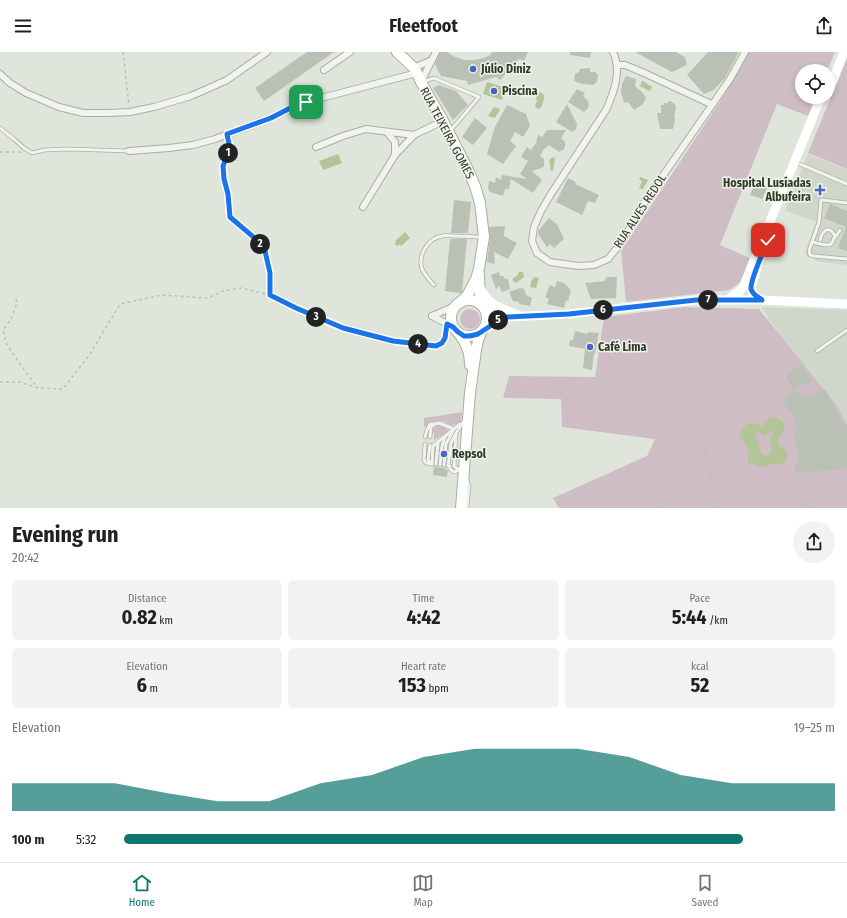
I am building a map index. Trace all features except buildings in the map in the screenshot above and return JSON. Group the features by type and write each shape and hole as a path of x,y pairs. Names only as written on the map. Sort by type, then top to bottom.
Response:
{"main road":[{"name":"RUA TEIXEIRA GOMES","path":"397,52 417,74 469,172 480,203 484,237 479,269 476,279 467,296 457,305"},
{"path":"835,64 840,52"},
{"path":"835,75 844,52"},
{"path":"727,300 740,291 744,285 818,104"},
{"path":"762,300 754,294 751,289 753,278 823,104"},
{"name":"RUA TEIXEIRA GOMES","path":"479,269 479,286 482,306"},
{"path":"479,286 486,298 492,304 521,316"},
{"path":"470,393 469,358 466,344 452,328 452,314 457,305 464,301 470,300 508,315 521,316"},
{"path":"452,328 464,336 470,336 478,334 507,317 569,314 696,300 762,300 847,304"},
{"path":"459,508 462,496 455,468 466,418 476,350 478,341 487,322 487,316 482,306"}],"street":[{"path":"0,74 10,83 26,93 59,107 83,113 130,112 154,108 207,89 227,80 267,52"},
{"path":"324,70 350,52"},
{"path":"129,151 193,145 215,139 271,118 294,106 306,102 417,74 432,60 436,52"},
{"name":"RUA ALVES REDOL","path":"613,52 617,65 617,75 612,97 606,110 551,194 534,227 532,241 537,253 550,262 578,266 594,265 608,258 621,243 646,200 711,104 730,79 745,52"},
{"path":"417,74 432,60"},
{"path":"617,65 625,64 711,104"},
{"path":"363,207 395,155 414,135 443,122"},
{"path":"316,147 343,136 366,129 414,135"},
{"path":"387,132 395,142 395,155"},
{"path":"452,328 432,316 457,305"}],"lane":[{"path":"417,74 434,78 479,97 449,133"},
{"path":"0,128 32,153 45,150 68,149 129,151"},
{"path":"800,164 847,184"},
{"path":"847,203 821,200 819,222 808,251 810,255 847,259"},
{"path":"820,240 822,234 826,230 831,230 835,238"},
{"path":"812,242 828,245 838,236 840,230"},
{"path":"434,284 426,276 421,264 425,248 435,238 443,235 484,237"},
{"path":"817,351 846,332"},
{"path":"436,464 438,443 466,418"},
{"path":"455,468 451,443 466,418"},
{"path":"426,437 426,431 430,424 439,423 454,429"},
{"path":"430,438 434,424"},
{"path":"454,429 446,444 455,468 468,486 468,508"},
{"path":"455,468 456,434"},
{"path":"436,464 444,437"},
{"path":"425,444 424,460 426,463 455,468"},
{"path":"430,445 428,460 436,464"}],"path":[{"path":"123,52 130,112"},
{"path":"227,134 230,149 223,166 230,217 258,241 265,251 270,273 270,295"},
{"path":"0,152 32,153"},
{"path":"0,382 19,382 38,388 63,389 90,354 120,304 162,295 208,298 223,291 241,288 270,295 343,328 393,341 436,346 442,343 452,328"},
{"path":"16,299 17,303 3,330 6,343 24,371 38,388"},
{"path":"655,508 680,489 692,490 706,488 712,480 705,445 705,432 710,420 713,415 718,413 735,412 745,409 762,362"},
{"path":"810,508 817,499 831,493 847,489"},
{"path":"692,490 704,501 717,508"}],"shaded area":[{"path":"749,52 835,52 830,64 795,64 795,104 813,104 808,116 777,104 720,245 750,258 741,282 729,290 626,302 621,251 721,100"},
{"path":"847,58 847,169 808,153 828,104 835,104 835,87"},
{"path":"643,81 652,87 651,90 649,91 639,86"},
{"name":"Piscina","path":"487,82 506,88 502,100 483,94"},
{"path":"540,92 544,95 544,99 542,105 538,109 535,106 537,101 536,97"},
{"path":"494,107 500,109 495,118 488,116"},
{"path":"338,154 342,163 323,170 319,161"},
{"name":"Hospital Lusíadas Albufeira","path":"808,154 847,170 847,265 815,261 815,258 807,257 805,252 816,222 785,210"},
{"path":"554,157 553,171 551,171 549,161"},
{"path":"640,177 648,180 643,189 639,188 642,181 639,179"},
{"path":"405,232 410,238 401,246 399,244 398,246 396,245 395,241"},
{"path":"519,272 523,272 524,277 516,283 513,281 513,278 517,276"},
{"path":"534,277 539,278 536,288 530,287"},
{"path":"685,307 759,309 837,406 847,425 847,508 559,508 553,498 647,456 655,439 562,427 561,399 503,398 509,376 595,377 604,317"},
{"path":"761,307 847,310 847,437"},
{"path":"466,309 474,309 480,315 480,323 474,329 466,329 460,323 460,315"},
{"path":"462,412 461,421 457,424 449,425 438,421 424,427 424,418"},
{"path":"775,417 784,425 785,428 783,434 778,438 777,442 779,446 787,452 786,461 782,464 769,464 765,467 757,466 755,463 748,464 749,455 747,446 739,435 747,424 754,424 762,427 764,422","holes":["770,430 773,433 770,441 772,449 769,455 764,456 760,452 755,435 756,433 760,432 764,436 767,435"]},
{"path":"439,425 443,426 449,431 434,440 434,433 432,431"}],"place":[{"name":"Júlio Diniz","path":"473,69"},
{"name":"Piscina","path":"494,91"},
{"name":"Hospital Lusíadas Albufeira","path":"820,190"},
{"name":"Café Lima","path":"590,347"},
{"name":"Repsol","path":"444,454"}],"route":[{"path":"306,102 294,106 271,118 227,134 230,149 223,166 230,217 258,241 265,251 270,273 270,295 343,328 393,341 436,346 442,343 445,338 447,324 464,336 470,336 478,334 507,317 569,314 696,300 762,300 754,294 751,289 753,278 768,240"}]}
